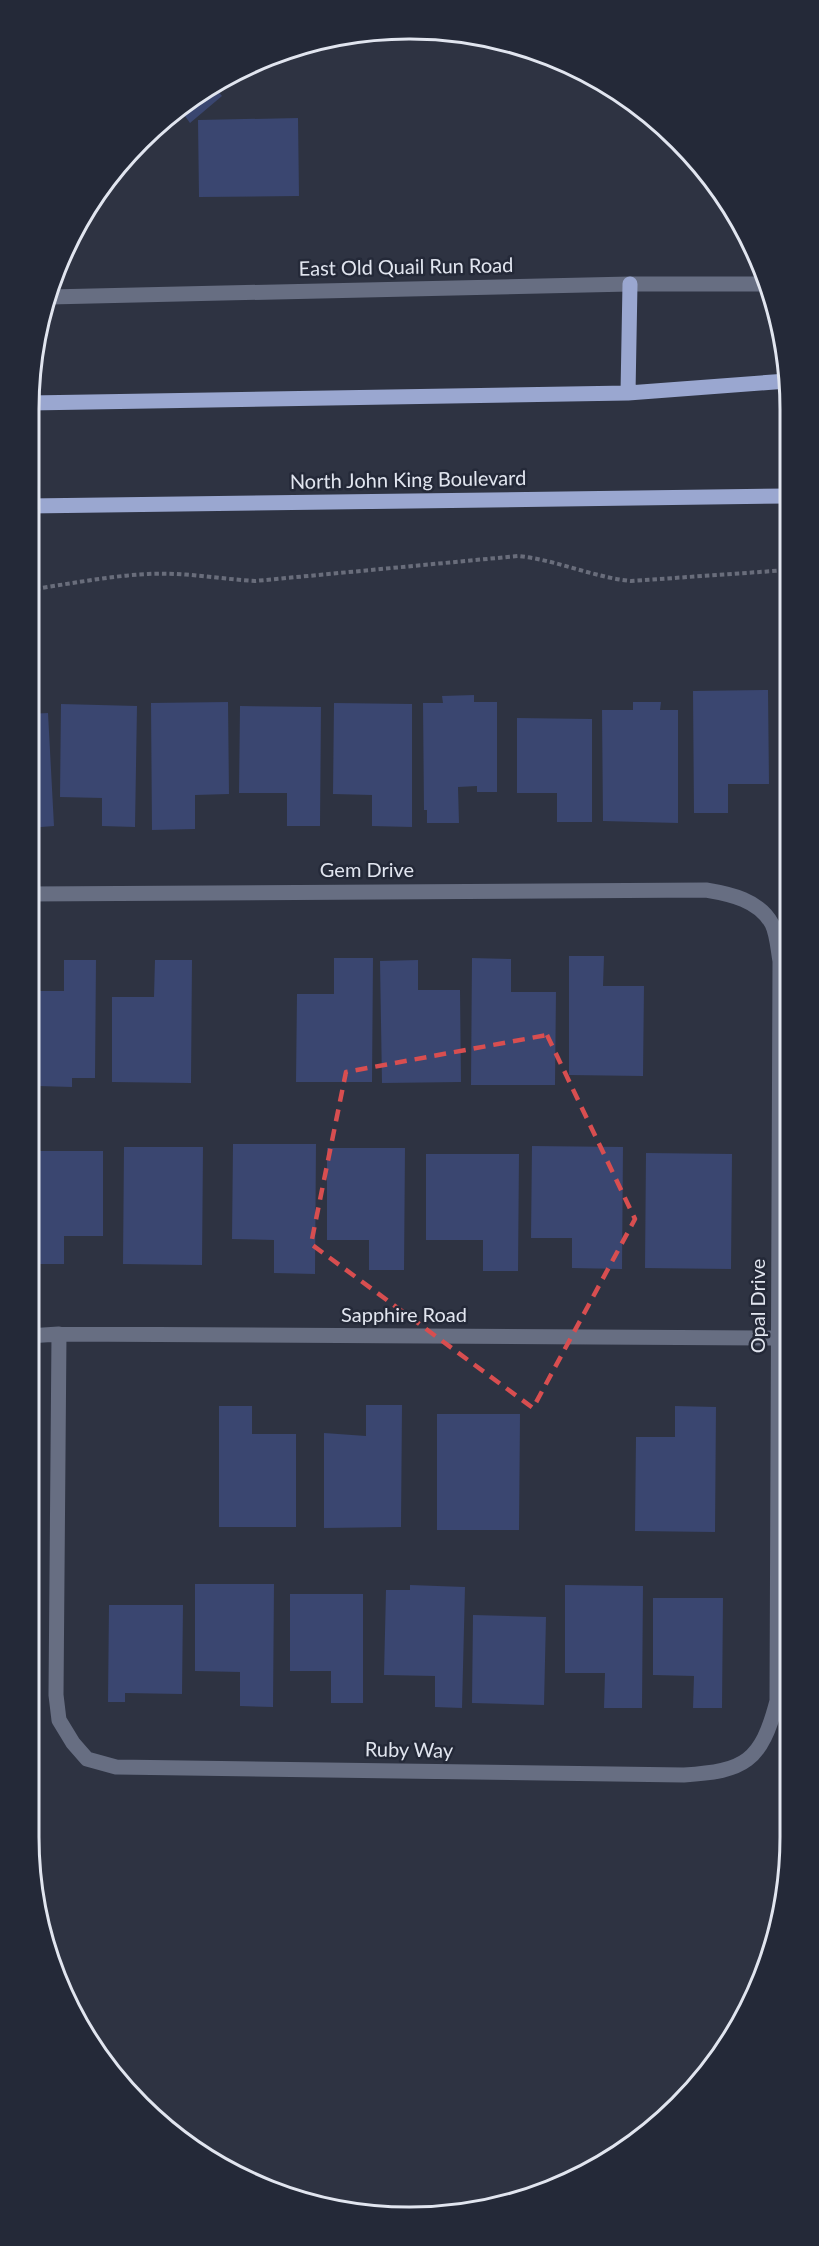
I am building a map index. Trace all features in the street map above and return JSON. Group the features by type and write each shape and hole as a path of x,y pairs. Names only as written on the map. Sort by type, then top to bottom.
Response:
{"main road":[{"path":"628,393 630,284"},
{"path":"39,404 628,393 779,382"},
{"name":"North John King Boulevard","path":"39,506 780,496"}],"street":[{"name":"East Old Quail Run Road","path":"57,297 630,284 758,284"},
{"name":"Gem Drive","path":"39,894 706,890"},
{"name":"Opal Drive","path":"706,890 738,896 758,908 772,924 780,961 777,1701 768,1734 750,1759"},
{"name":"Ruby Way","path":"59,1334 56,1695 59,1720 73,1743 87,1759 116,1767 684,1775 719,1773 750,1759"},
{"name":"Sapphire Road","path":"39,1335 779,1338"}],"path":[{"path":"39,588 100,577 183,574 255,581 518,556 547,559 608,578 631,581 780,571"}],"highlighted area":[{"path":"547,1035 635,1219 533,1408 311,1244 346,1072"}],"building":[{"path":"219,92 222,96 190,123 185,116"},
{"path":"298,118 299,196 199,197 198,120"},
{"path":"768,690 769,784 728,784 728,813 694,813 693,691"},
{"path":"474,695 474,702 497,702 497,792 477,792 477,786 458,787 459,823 427,823 427,810 424,810 423,703 443,703 442,696"},
{"path":"228,702 229,794 195,795 195,829 152,830 151,703"},
{"path":"633,702 661,702 660,710 678,710 678,823 603,821 602,710 633,710"},
{"path":"334,703 412,704 412,827 372,826 372,795 333,794"},
{"path":"61,704 137,706 135,827 102,826 102,798 60,797"},
{"path":"240,706 321,707 320,826 287,826 287,793 239,793"},
{"path":"39,713 48,713 54,826 39,827"},
{"path":"517,718 592,719 592,822 557,822 557,793 517,793"},
{"path":"569,956 604,956 603,986 644,986 643,1076 569,1075"},
{"path":"334,958 373,958 372,1082 296,1082 297,994 334,994"},
{"path":"472,958 511,959 511,992 556,992 555,1085 471,1085"},
{"path":"64,960 96,960 95,1078 72,1078 72,1087 39,1086 39,991 64,991"},
{"path":"155,960 192,960 191,1083 112,1082 112,997 154,997"},
{"path":"418,960 418,990 460,990 461,1082 382,1083 380,961"},
{"path":"233,1144 316,1144 315,1274 274,1273 274,1240 232,1239"},
{"path":"532,1146 623,1147 622,1269 572,1268 572,1238 531,1238"},
{"path":"124,1147 203,1147 202,1265 123,1264"},
{"path":"327,1148 405,1148 404,1270 369,1270 369,1240 327,1240"},
{"path":"39,1151 103,1151 103,1236 64,1236 64,1264 39,1264"},
{"path":"646,1153 732,1154 731,1269 645,1268"},
{"path":"426,1154 519,1154 518,1271 483,1271 483,1240 426,1240"},
{"path":"366,1405 402,1405 401,1527 324,1528 324,1433 366,1436"},
{"path":"219,1406 252,1406 252,1434 296,1434 296,1527 219,1527"},
{"path":"675,1406 716,1407 715,1532 635,1531 636,1437 675,1437"},
{"path":"437,1414 520,1414 519,1530 437,1530"},
{"path":"195,1584 274,1584 273,1707 240,1706 240,1672 195,1671"},
{"path":"410,1585 465,1587 462,1708 435,1707 435,1676 384,1675 386,1590 410,1590"},
{"path":"565,1585 643,1586 642,1708 604,1708 605,1673 565,1673"},
{"path":"290,1594 363,1594 363,1703 331,1703 331,1671 290,1671"},
{"path":"653,1598 723,1598 722,1708 693,1708 694,1676 653,1675"},
{"path":"109,1605 183,1605 182,1694 125,1693 125,1702 108,1702"},
{"path":"473,1615 546,1617 544,1705 472,1703"}]}
